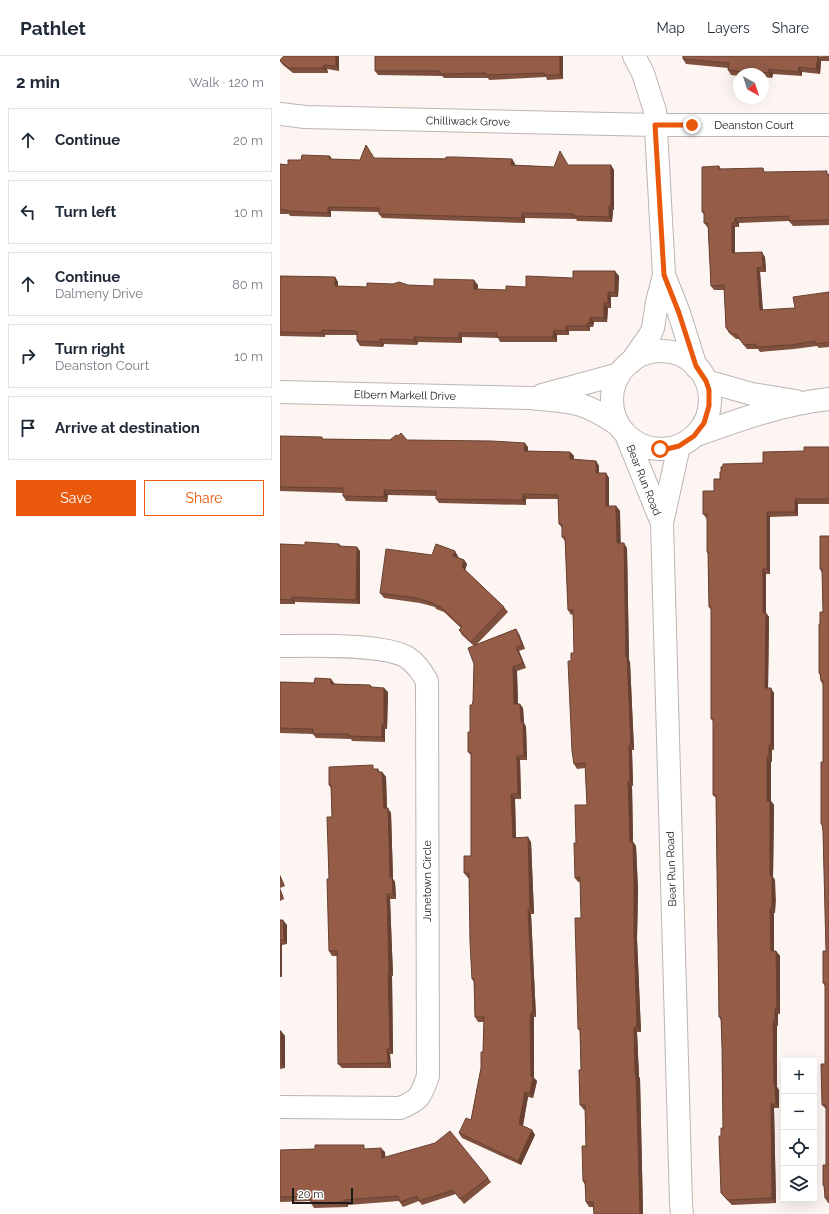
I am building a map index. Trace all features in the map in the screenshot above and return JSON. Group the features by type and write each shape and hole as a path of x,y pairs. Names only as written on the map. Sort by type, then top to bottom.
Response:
{"street":[{"path":"634,56 644,73 655,111 664,275 650,336 625,368 612,390 612,407 622,430 642,446 663,450 740,419 803,402 829,399"},
{"name":"Chilliwack Grove","path":"280,114 305,116 655,125"},
{"name":"Deanston Court","path":"655,125 829,125"},
{"path":"664,275 701,374 709,390 709,406 704,423 687,441"},
{"path":"625,368 649,353 666,352 683,356 701,374 752,394 803,402"},
{"name":"Elbern Markell Drive","path":"531,398 625,368"},
{"name":"Elbern Markell Drive","path":"280,392 531,398 562,401 582,405 600,413 622,430"},
{"name":"Bear Run Road","path":"622,430 662,523"},
{"name":"Bear Run Road","path":"682,1214 680,1188 662,523 687,441"},
{"name":"Junetown Circle","path":"280,646 365,647 392,651 407,657 420,669 427,681 428,1076 422,1092 414,1102 400,1108 280,1108"}],"building":[{"path":"284,56 336,56 336,66 324,65 324,68 289,68 280,61"},
{"path":"375,56 560,56 560,75 544,75 544,73 486,75 486,73 440,74 440,71 375,71"},
{"path":"683,56 818,56 816,69 799,67 798,72 769,68 733,68 733,71 728,70 729,63 683,59"},
{"path":"366,145 374,158 446,159 446,157 455,157 512,159 511,165 554,167 560,151 568,165 611,165 611,206 609,206 609,217 574,216 574,214 522,213 522,218 379,214 379,208 328,207 328,213 287,211 280,209 280,164 288,165 288,160 301,160 302,155 330,156 329,159 360,160"},
{"path":"719,166 719,169 763,168 764,172 827,171 827,175 829,174 829,220 789,221 789,216 735,218 735,222 732,223 732,253 762,252 763,267 757,268 760,310 795,308 793,297 829,292 829,342 816,344 815,341 791,345 756,347 756,344 744,345 736,334 732,334 726,328 724,285 711,286 708,223 704,223 704,212 702,212 702,167"},
{"path":"573,271 615,271 615,293 608,292 608,303 604,303 604,318 590,317 590,323 587,323 587,326 566,326 566,331 554,330 553,337 497,337 497,333 459,333 459,338 414,337 414,340 380,339 380,342 357,341 357,331 322,330 322,333 280,332 280,276 335,277 335,286 367,287 367,283 393,284 399,282 408,285 434,286 434,279 474,280 474,289 506,290 506,286 526,287 526,276 573,278"},
{"path":"401,433 407,440 525,443 524,451 570,452 570,459 596,461 596,473 606,473 606,506 616,506 617,543 624,543 626,657 631,745 629,745 630,782 628,782 630,842 633,842 637,1027 634,1027 640,1214 594,1214 593,1202 586,1202 585,1181 583,1181 582,1146 586,1146 585,1105 580,1105 580,1029 578,1029 575,918 581,918 580,877 575,878 574,843 576,843 575,805 587,805 585,763 574,764 572,751 568,661 571,661 571,653 574,653 573,610 568,610 565,537 562,537 562,524 559,524 558,495 523,494 523,500 436,499 436,491 384,490 384,497 343,496 343,488 280,487 280,436 322,437 322,439 390,440"},
{"path":"804,447 829,447 829,499 795,499 795,512 767,512 767,569 763,569 763,613 766,613 765,688 771,688 771,745 769,745 769,757 767,757 767,801 770,801 770,876 772,875 772,908 770,908 771,951 776,951 777,1009 775,1009 775,1021 773,1021 774,1085 776,1104 771,1104 772,1198 728,1200 721,1193 719,1136 721,1136 721,1128 723,1128 722,1047 721,1017 719,1017 716,795 713,795 711,607 709,607 707,514 703,514 703,491 714,491 714,479 720,479 721,467 723,464 763,463 763,452 804,451"},
{"path":"820,536 829,536 829,1198 825,1198 823,1185 823,1165 826,1165 826,1105 822,1105 821,1064 825,1064 825,983 823,983 823,951 826,951 823,831 821,824 823,681 821,681 819,673 819,624 820,612 823,612 822,569 820,569"},
{"path":"305,542 339,544 339,546 357,547 356,600 292,597 291,600 280,599 280,544 305,545"},
{"path":"436,544 455,551 453,556 464,560 462,567 504,607 471,642 459,630 462,627 441,607 416,598 380,593 386,549 432,555"},
{"path":"516,629 522,645 516,647 523,663 513,667 514,704 520,704 521,722 523,722 524,756 517,756 518,794 511,794 513,838 528,837 530,909 528,909 533,1012 531,1012 530,1021 531,1076 533,1077 530,1093 525,1092 519,1124 532,1130 518,1161 459,1133 466,1118 471,1120 481,1068 484,1017 475,1017 474,979 472,979 470,942 469,873 464,873 464,856 471,856 471,752 468,752 468,732 470,732 470,705 472,705 473,701 474,664 468,648"},
{"path":"315,678 331,679 331,684 370,685 371,687 384,688 384,724 382,724 382,737 349,736 349,734 313,734 313,729 280,728 280,682 314,683"},
{"path":"373,765 373,769 378,769 378,772 382,772 384,808 388,808 390,877 392,877 393,894 387,894 390,1049 387,1049 388,1063 338,1064 337,951 329,951 327,817 332,817 329,767"},
{"path":"280,920 283,920 284,940 280,940"},
{"path":"281,1031 282,1064 280,1064"},
{"path":"450,1131 488,1178 460,1199 453,1190 419,1201 417,1196 400,1202 398,1196 344,1200 344,1202 311,1203 310,1196 280,1197 280,1150 315,1149 315,1145 364,1145 364,1149 381,1148 382,1158 435,1143"}],"route":[{"path":"660,449 663,450 679,446 694,436 704,423 709,406 709,390 706,381 696,366 679,313 664,275 655,125 692,125"}]}
